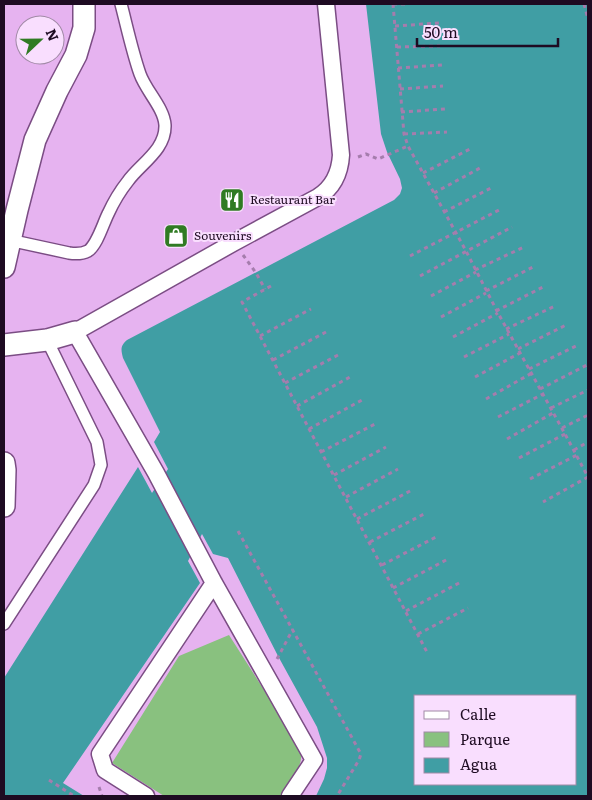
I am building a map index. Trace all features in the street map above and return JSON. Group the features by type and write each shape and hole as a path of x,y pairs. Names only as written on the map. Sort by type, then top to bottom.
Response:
{"street":[{"path":"4,267 9,240 35,140 76,55 84,28 84,4"},
{"path":"4,345 47,340 75,332 318,197 332,184 339,170 341,155 326,4"},
{"path":"75,332 160,481 214,584 314,760 290,796"},
{"path":"4,463 4,506"},
{"path":"146,796 105,770 100,754 214,584"}],"lane":[{"path":"9,240 69,253 78,254 88,251 95,243 108,213 128,181 156,152 165,124 160,110 146,89 140,74 121,4"},
{"path":"4,624 94,485 101,465 97,442 47,340"}],"path":[{"path":"407,4 393,4 404,134 408,146 588,477 543,502"},
{"path":"584,4 588,19"},
{"path":"395,26 439,23"},
{"path":"397,47 440,46"},
{"path":"398,68 442,65"},
{"path":"400,89 443,86"},
{"path":"402,112 445,108"},
{"path":"404,134 447,132"},
{"path":"360,155 371,155 378,159 408,146"},
{"path":"423,173 470,149"},
{"path":"434,192 480,168"},
{"path":"444,212 491,188"},
{"path":"410,256 501,209"},
{"path":"420,276 512,227"},
{"path":"431,296 476,271 524,248"},
{"path":"441,316 533,267"},
{"path":"256,272 265,289"},
{"path":"271,286 242,302 428,654"},
{"path":"453,337 545,286"},
{"path":"506,329 555,306"},
{"path":"260,336 311,309"},
{"path":"476,377 566,325"},
{"path":"273,360 326,332"},
{"path":"464,357 509,334"},
{"path":"529,369 576,346"},
{"path":"285,383 338,355"},
{"path":"540,389 587,365"},
{"path":"486,399 532,373"},
{"path":"297,406 350,377"},
{"path":"551,408 588,390"},
{"path":"498,417 543,394"},
{"path":"309,429 362,400"},
{"path":"507,439 553,413"},
{"path":"562,428 588,415"},
{"path":"321,452 375,424"},
{"path":"520,458 566,434"},
{"path":"574,450 588,442"},
{"path":"334,475 386,447"},
{"path":"530,479 576,456"},
{"path":"346,497 398,470"},
{"path":"357,519 412,490"},
{"path":"370,542 424,514"},
{"path":"238,531 361,754 337,796"},
{"path":"382,565 436,536"},
{"path":"393,588 448,559"},
{"path":"406,611 460,582"},
{"path":"418,634 468,608"},
{"path":"278,656 293,629"},
{"path":"49,780 74,796"}],"green space":[{"path":"229,635 298,743 301,754 299,767 280,796 164,796 112,763 179,656"}],"water":[{"path":"366,4 588,4 588,796 316,796 327,768 327,758 317,727 228,558 213,554 202,534 188,561 200,583 63,783 84,796 4,796 4,678 138,467 152,493 168,469 154,442 160,432 123,358 123,344 127,340 394,200 400,194 402,188 400,179 381,134"}],"place":[{"name":"Restaurant Bar","path":"232,200"},
{"name":"Souvenirs","path":"176,236"}]}
